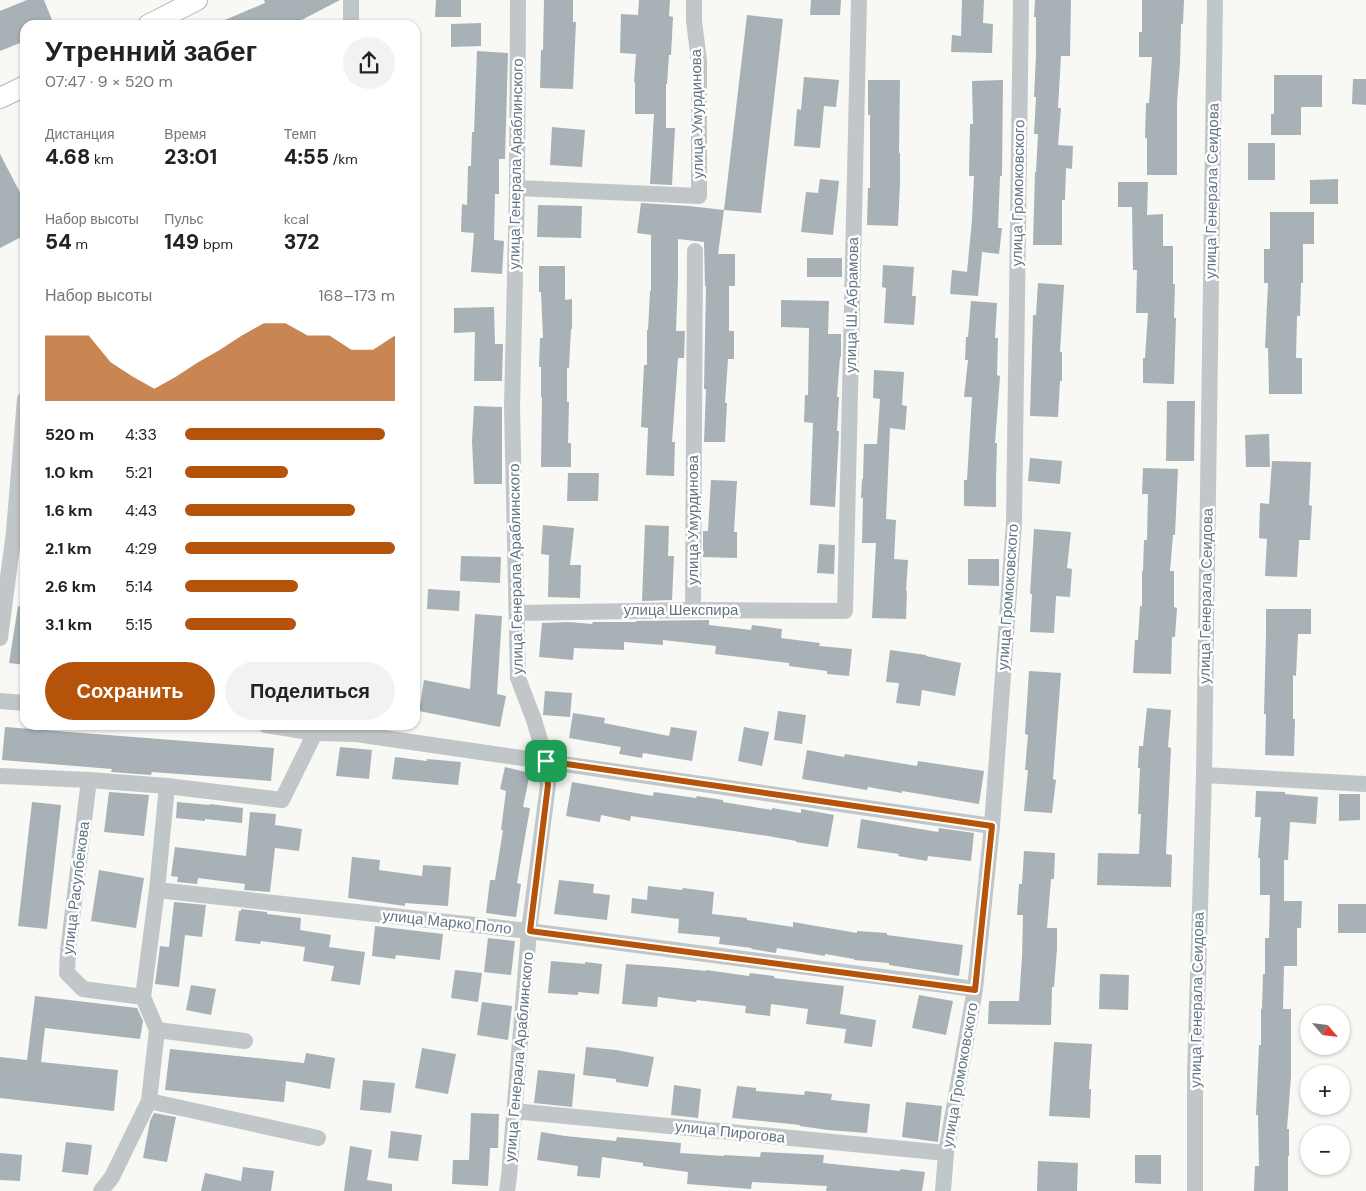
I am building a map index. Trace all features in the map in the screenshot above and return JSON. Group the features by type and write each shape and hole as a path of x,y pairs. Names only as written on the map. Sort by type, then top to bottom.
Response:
{"main road":[{"path":"168,20 197,0"},
{"path":"0,98 20,88"}],"street":[{"path":"351,0 351,20"},
{"name":"улица Генерала Араблинского","path":"507,1191 530,931 548,785 546,761 534,720 518,678 512,407 517,188 518,0"},
{"name":"улица Умурдинова","path":"517,188 698,196 699,61 694,21 694,0"},
{"name":"улица Ш. Абрамова","path":"845,611 859,0"},
{"name":"улица Громоковского","path":"942,1191 946,1153 975,990 992,826 1014,523 1021,0"},
{"name":"улица Генерала Сеидова","path":"1195,1191 1195,1074 1204,775 1215,0"},
{"name":"улица Умурдинова","path":"692,610 695,251"},
{"path":"0,638 14,532 20,459"},
{"name":"улица Шекспира","path":"517,613 692,610 845,611"},
{"path":"0,701 20,703"},
{"path":"0,776 167,786 282,800 316,730"},
{"path":"324,730 992,826"},
{"path":"1204,775 1366,784"},
{"name":"улица Расулбекова","path":"89,780 68,950 67,973 83,989 143,997"},
{"path":"101,1191 112,1177 150,1101 158,1030 143,997 157,890 167,786"},
{"name":"улица Марко Поло","path":"157,890 530,931 975,990"},
{"path":"158,1030 245,1041"},
{"path":"150,1101 318,1138"},
{"name":"улица Пирогова","path":"514,1111 946,1153"}],"building":[{"path":"27,0 44,0 52,20 20,20 20,43 0,51 0,11"},
{"path":"264,0 340,0 302,20 225,20 265,3"},
{"path":"436,0 461,0 461,17 435,17"},
{"path":"544,0 573,0 573,22 576,22 573,89 540,88"},
{"path":"639,0 670,0 669,16 673,17 671,55 669,55 666,84 666,128 675,128 672,185 650,184 654,114 635,114 634,82 636,54 620,53 621,14 638,15"},
{"path":"811,0 841,0 840,15 810,15"},
{"path":"962,0 984,0 983,23 993,24 992,53 951,52 952,35 961,36"},
{"path":"1035,0 1071,0 1070,56 1061,56 1058,108 1061,108 1058,145 1073,146 1072,169 1066,168 1065,200 1062,200 1062,245 1033,245 1038,134 1034,134 1036,97 1034,97 1036,55"},
{"path":"1142,0 1184,0 1177,102 1177,175 1147,175 1146,103 1149,103 1152,57 1139,57 1139,32 1142,32"},
{"path":"747,15 783,19 761,213 724,210"},
{"path":"481,23 481,46 451,47 451,24"},
{"path":"477,51 508,53 505,159 499,159 499,194 495,194 494,240 504,241 502,274 471,272 474,233 461,232 462,204 467,205 468,166 471,166"},
{"path":"1274,75 1322,75 1322,107 1301,107 1301,135 1271,135 1271,114 1274,114"},
{"path":"804,77 839,80 836,107 824,106 820,148 794,146 797,109 801,110"},
{"path":"1353,79 1366,79 1366,105 1352,104"},
{"path":"868,80 900,80 898,226 867,225 868,188 870,188"},
{"path":"1003,80 1002,176 1000,176 998,228 1002,228 999,254 982,252 978,296 950,294 952,270 967,272 974,176 969,176 970,124 973,124 972,81"},
{"path":"552,127 585,130 582,167 550,165"},
{"path":"1248,143 1275,143 1275,180 1248,180"},
{"path":"0,154 20,192 20,238 0,248"},
{"path":"820,179 839,181 833,235 801,232 806,192 818,193"},
{"path":"1338,179 1338,204 1310,204 1310,180"},
{"path":"1118,182 1148,182 1147,215 1163,214 1163,246 1173,246 1174,318 1176,318 1174,384 1143,383 1143,358 1145,358 1148,313 1136,313 1137,270 1133,270 1132,207 1118,207"},
{"path":"641,203 724,210 718,254 735,254 735,286 729,286 729,331 734,331 734,359 728,359 725,442 704,442 706,286 704,242 678,239 676,331 685,331 684,358 678,358 672,442 675,442 674,476 646,475 648,428 641,427 644,365 647,365 647,330 651,291 651,235 637,233"},
{"path":"538,205 582,206 581,238 537,237"},
{"path":"1270,212 1314,212 1314,244 1303,244 1303,283 1301,283 1300,316 1297,316 1296,358 1302,358 1302,394 1269,394 1268,348 1265,348 1268,283 1264,283 1264,249 1270,249"},
{"path":"807,258 842,258 842,277 807,277"},
{"path":"883,265 914,267 912,296 916,296 914,325 884,323 886,288 882,287"},
{"path":"539,266 565,266 565,300 572,299 572,329 569,368 567,368 567,402 569,402 568,443 571,443 571,467 541,467 542,397 541,367 539,367 540,338 543,338"},
{"path":"1038,283 1064,285 1060,352 1062,352 1062,381 1060,381 1058,417 1030,416 1033,315 1036,315"},
{"path":"781,300 829,301 828,334 841,334 837,397 839,397 837,431 839,431 835,507 810,505 813,423 804,422 805,395 808,395 809,328 781,327"},
{"path":"971,301 997,303 995,338 998,338 997,375 1000,376 995,443 997,443 996,507 964,506 964,480 967,480 972,397 964,397 968,360 965,360 966,337 968,337"},
{"path":"494,307 495,344 503,344 502,381 474,381 475,332 454,333 454,308"},
{"path":"874,370 904,372 902,405 907,406 905,430 890,428 886,519 896,520 894,559 908,560 906,619 872,618 876,543 862,543 863,498 861,498 864,444 877,444 880,399 873,398"},
{"path":"1167,401 1195,401 1194,461 1166,461"},
{"path":"474,406 502,407 502,484 474,484 472,441"},
{"path":"1269,434 1270,467 1246,467 1245,435"},
{"path":"1030,458 1062,461 1060,484 1028,481"},
{"path":"1272,461 1311,462 1309,505 1312,506 1310,540 1299,540 1297,577 1265,576 1267,539 1259,538 1260,503 1269,504"},
{"path":"1143,468 1178,469 1175,535 1173,535 1170,571 1174,571 1174,607 1177,608 1175,637 1172,637 1171,674 1133,673 1135,640 1138,640 1140,606 1142,606 1144,540 1147,540 1148,494 1142,494"},
{"path":"568,473 599,473 598,501 567,501"},
{"path":"711,480 737,481 734,532 737,532 737,558 703,557 703,531 708,531"},
{"path":"543,525 574,528 570,565 581,565 580,598 548,597 549,555 541,554"},
{"path":"645,525 669,526 668,556 674,556 672,600 642,601"},
{"path":"1034,529 1071,532 1067,568 1072,569 1070,597 1056,596 1054,633 1030,632"},
{"path":"819,544 835,545 834,574 817,573"},
{"path":"461,556 501,557 500,583 460,581"},
{"path":"968,559 999,559 999,586 968,585"},
{"path":"428,589 460,591 459,611 427,609"},
{"path":"18,606 20,606 20,664 9,663"},
{"path":"1266,609 1311,609 1311,634 1298,634 1296,676 1293,675 1294,756 1265,755"},
{"path":"475,614 502,616 497,694 506,696 500,727 420,711 424,680 470,689"},
{"path":"709,620 709,625 751,630 752,625 782,629 781,638 820,643 819,646 852,649 849,676 827,674 827,671 789,666 789,663 715,654 716,646 663,640 663,645 624,642 624,650 574,648 573,660 539,657 542,623 569,622 592,624 593,622"},
{"path":"890,650 926,655 961,663 955,696 922,690 920,706 896,703 899,683 886,682"},
{"path":"1029,671 1061,673 1053,779 1056,780 1052,813 1024,811 1028,770 1025,770 1028,735 1025,734"},
{"path":"545,691 572,693 570,717 543,715"},
{"path":"1147,708 1171,710 1168,747 1171,748 1166,854 1172,855 1171,887 1097,885 1098,853 1139,854 1141,814 1138,814 1139,746 1143,746"},
{"path":"778,711 806,715 802,744 774,740"},
{"path":"573,713 605,718 604,723 669,736 671,727 697,731 692,761 643,753 642,758 619,754 621,747 569,738"},
{"path":"5,727 20,728 20,730 43,730 274,748 271,781 152,772 151,775 111,772 112,769 2,760"},
{"path":"744,727 769,732 762,766 738,761"},
{"path":"340,747 372,750 369,779 336,776"},
{"path":"807,750 844,757 845,754 917,766 918,761 984,771 979,804 902,791 902,793 868,787 867,790 802,779"},
{"path":"395,757 427,761 427,759 461,762 458,785 392,779"},
{"path":"505,767 530,773 523,807 530,808 517,883 521,884 516,917 486,913 490,880 495,880 503,830 501,830 506,791 500,789"},
{"path":"572,782 653,796 654,792 696,798 697,796 772,810 772,808 801,813 801,809 834,815 828,847 768,836 631,816 630,821 601,815 600,822 566,816"},
{"path":"1256,791 1285,792 1285,794 1318,797 1316,824 1290,822 1288,860 1284,860 1284,901 1302,901 1301,928 1297,928 1297,966 1284,966 1283,1009 1291,1009 1291,1076 1287,1129 1289,1129 1288,1191 1254,1191 1255,1166 1259,1166 1258,1115 1256,1115 1259,1045 1261,1045 1263,974 1265,974 1265,938 1269,938 1270,895 1260,895 1260,858 1258,858 1261,817 1255,817"},
{"path":"109,792 149,795 144,836 104,832"},
{"path":"1339,794 1360,794 1360,820 1339,821"},
{"path":"32,802 61,805 47,929 18,926"},
{"path":"177,802 243,808 242,823 176,818"},
{"path":"250,812 276,814 275,825 302,829 299,851 275,848 270,892 244,890 245,884 198,878 197,884 177,882 178,877 171,876 175,847 246,856"},
{"path":"861,819 938,832 939,828 974,833 971,861 928,856 927,861 898,856 899,854 857,848"},
{"path":"1024,851 1055,853 1054,879 1051,879 1047,928 1057,928 1051,1025 988,1024 989,1001 1019,1001 1023,915 1017,915 1019,884 1022,884"},
{"path":"352,857 380,860 379,870 422,876 423,865 451,867 448,906 405,903 405,906 348,898"},
{"path":"99,870 144,878 136,928 91,921"},
{"path":"559,880 594,884 593,893 610,895 607,920 554,914"},
{"path":"648,886 714,892 712,914 747,918 747,920 793,927 793,922 857,933 857,931 887,933 887,935 963,945 959,976 825,954 825,956 777,948 776,953 719,944 720,937 678,933 679,919 631,913 632,898 647,900"},
{"path":"174,902 206,905 202,937 185,935 179,987 155,984 160,946 169,947"},
{"path":"1338,904 1366,904 1366,933 1338,933"},
{"path":"241,909 301,918 300,930 331,935 329,947 365,952 360,985 331,981 334,966 303,961 305,947 261,941 260,944 235,941 239,911"},
{"path":"375,926 443,934 440,960 396,955 395,959 372,956"},
{"path":"488,938 515,941 511,975 484,972"},
{"path":"551,961 602,964 599,994 578,992 578,995 548,993"},
{"path":"626,964 706,970 749,976 750,973 774,976 774,978 844,986 840,1014 876,1020 872,1047 844,1043 846,1029 806,1024 808,1009 771,1004 770,1016 745,1013 746,1006 697,1000 696,1002 658,997 657,1007 622,1004"},
{"path":"455,970 482,973 478,1002 451,998"},
{"path":"1100,974 1129,975 1128,1010 1099,1009"},
{"path":"191,985 216,989 211,1015 186,1010"},
{"path":"919,995 953,1001 946,1035 912,1028"},
{"path":"35,996 137,1008 143,1021 140,1039 45,1028 41,1062 118,1070 114,1111 0,1098 0,1057 27,1060"},
{"path":"482,1002 512,1006 508,1040 477,1035"},
{"path":"1054,1042 1092,1044 1089,1089 1091,1089 1090,1118 1049,1116"},
{"path":"586,1047 654,1057 648,1087 616,1082 616,1079 583,1075"},
{"path":"422,1048 456,1054 448,1094 415,1088"},
{"path":"170,1049 304,1063 306,1053 335,1058 330,1089 286,1081 284,1102 165,1090"},
{"path":"538,1070 575,1074 572,1107 534,1103"},
{"path":"363,1080 395,1083 391,1113 360,1110"},
{"path":"674,1085 701,1089 698,1118 671,1115"},
{"path":"737,1086 756,1088 756,1091 804,1095 805,1091 832,1094 831,1100 870,1104 867,1133 732,1118"},
{"path":"906,1102 942,1106 938,1142 902,1137"},
{"path":"154,1113 176,1117 167,1162 143,1158 150,1121"},
{"path":"471,1113 499,1114 498,1148 490,1148 488,1186 452,1184 453,1160 469,1160"},
{"path":"391,1131 422,1135 418,1161 388,1158"},
{"path":"541,1132 616,1141 617,1137 681,1143 680,1153 760,1157 761,1152 824,1155 823,1163 925,1172 922,1191 826,1191 827,1186 752,1182 751,1189 687,1184 688,1172 643,1166 643,1163 602,1157 600,1178 577,1176 578,1166 537,1160"},
{"path":"66,1142 92,1145 88,1175 62,1172"},
{"path":"350,1146 372,1150 367,1180 392,1184 392,1191 344,1191"},
{"path":"0,1153 22,1155 20,1181 0,1180"},
{"path":"1135,1155 1161,1155 1161,1184 1135,1183"},
{"path":"1038,1161 1078,1163 1077,1191 1037,1191"},
{"path":"243,1167 274,1171 271,1191 201,1191 205,1173 241,1181"}],"route":[{"path":"546,761 992,826 975,990 530,931 548,785 546,761"}]}
